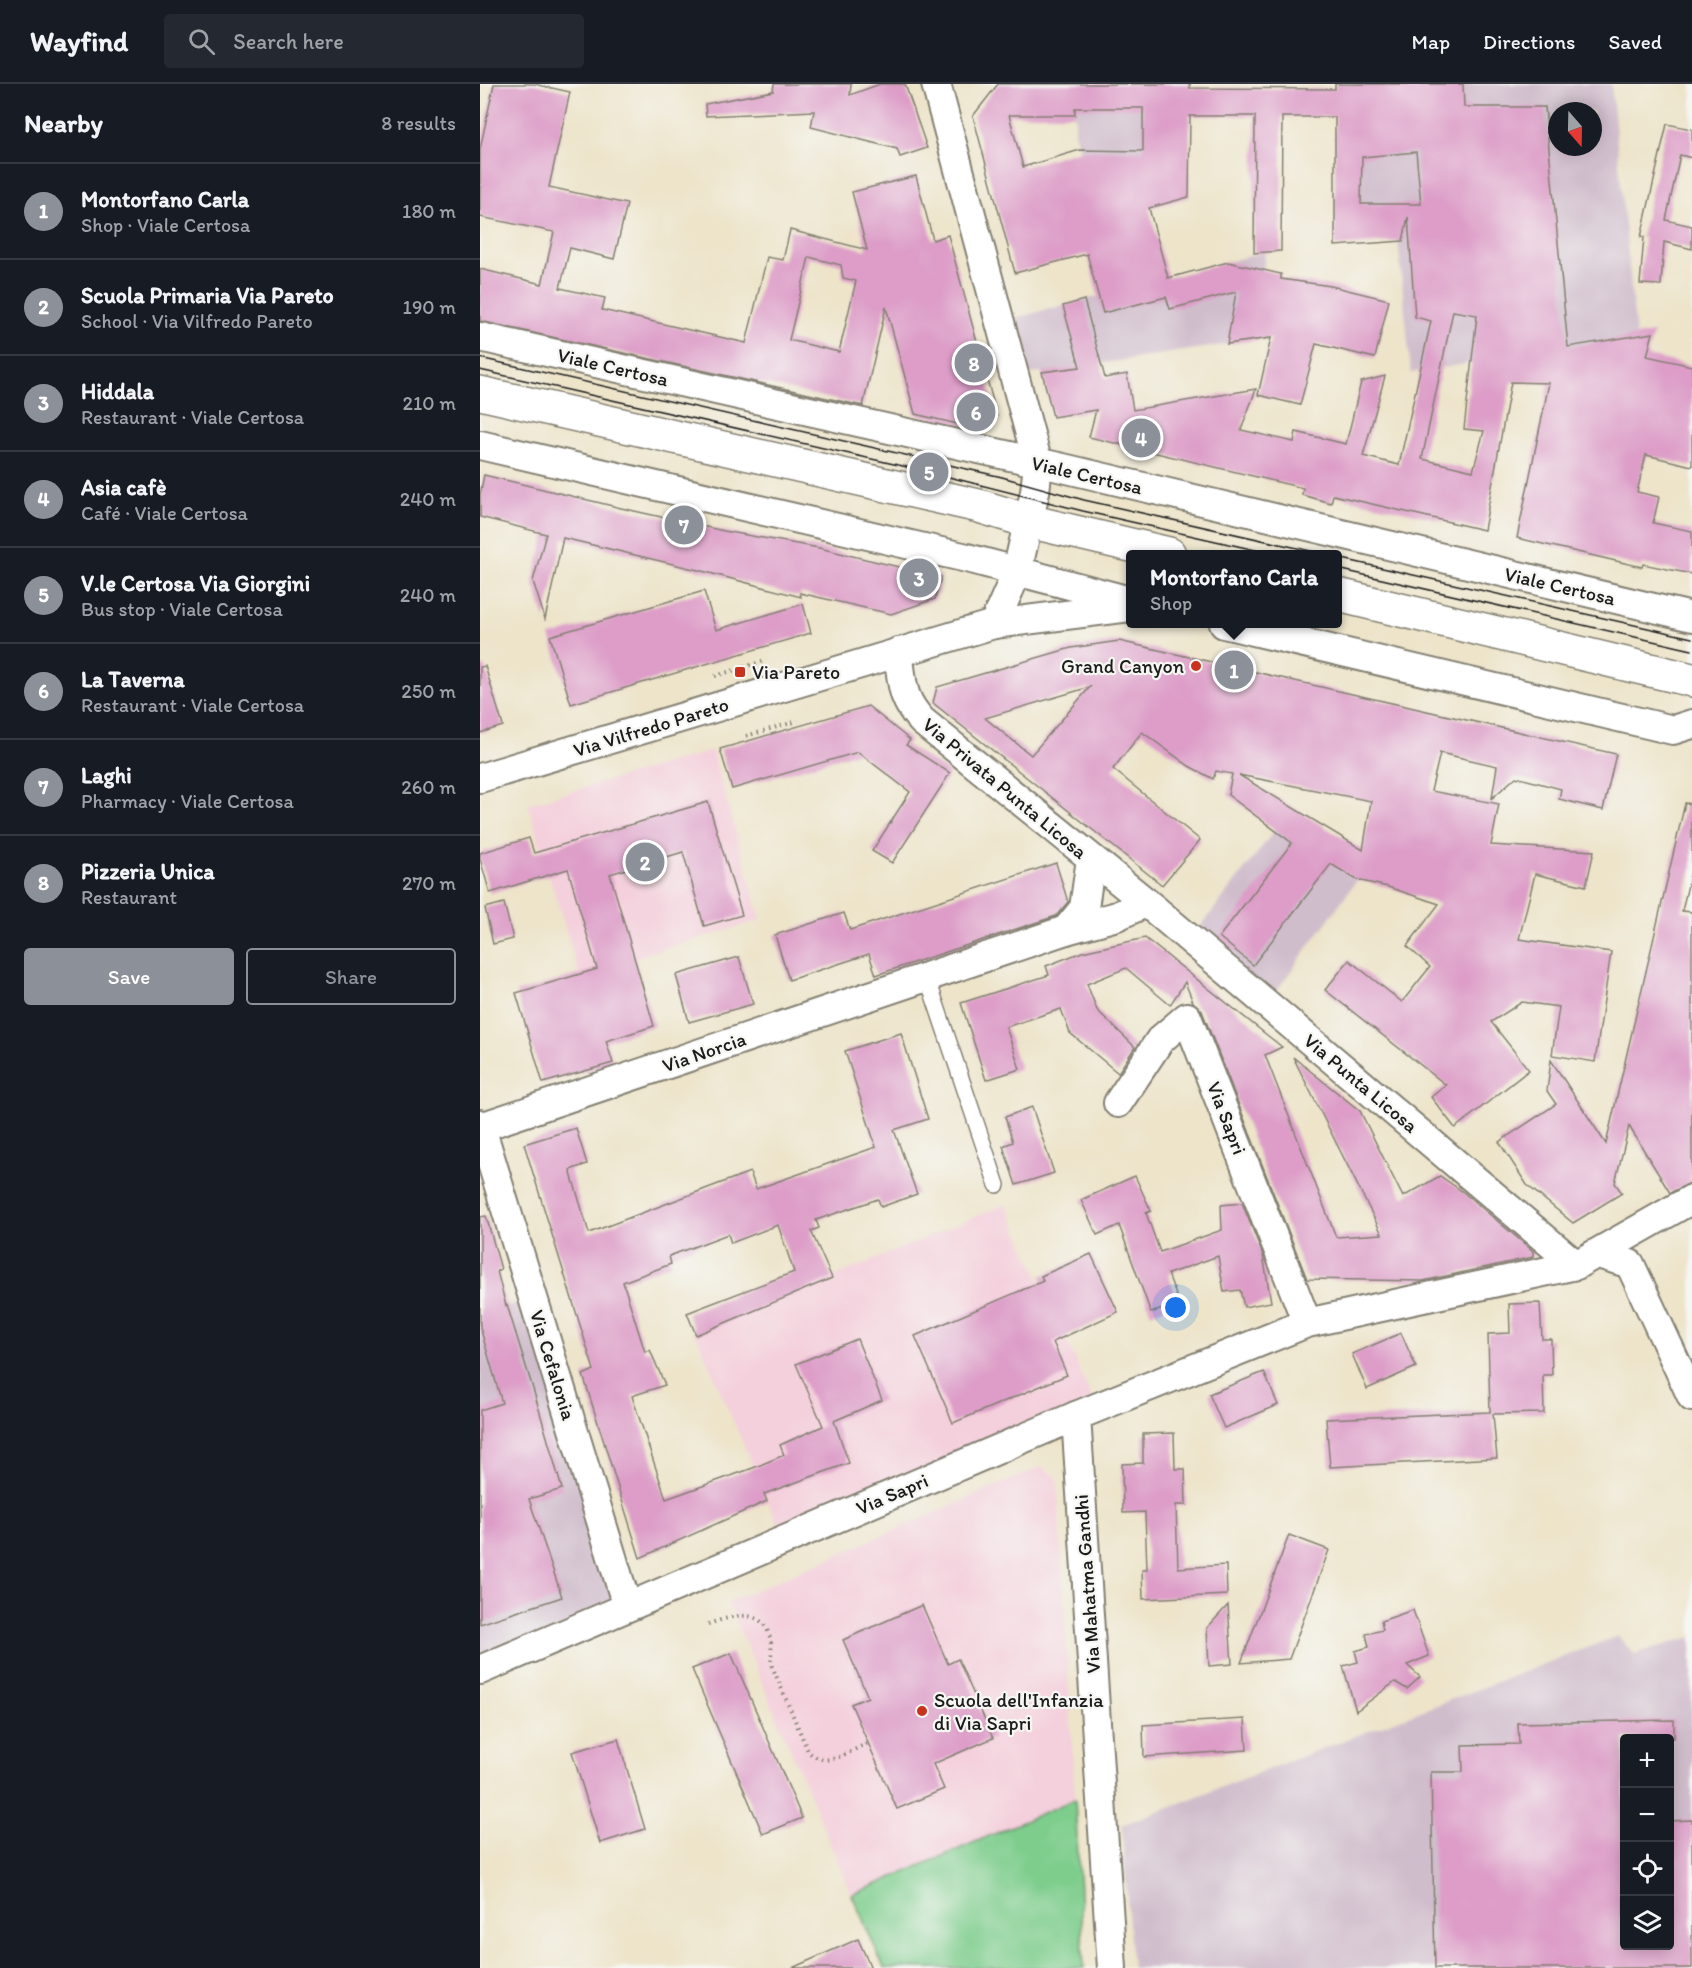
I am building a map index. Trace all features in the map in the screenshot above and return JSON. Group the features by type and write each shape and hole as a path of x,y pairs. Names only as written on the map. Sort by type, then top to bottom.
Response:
{"main road":[{"path":"480,393 979,506 1028,521 1147,550"},
{"path":"1342,596 1692,680"}],"street":[{"path":"936,84 1038,464 1035,492 1017,572 994,624"},
{"name":"Viale Certosa","path":"480,337 1038,464 1692,617"},
{"path":"480,445 967,558 1126,600"},
{"path":"994,624 1126,608"},
{"name":"Via Vilfredo Pareto","path":"480,778 994,624"},
{"path":"1241,628 1673,730 1692,724"},
{"name":"Via Privata Punta Licosa","path":"898,652 905,697 922,721 1145,903"},
{"path":"1066,930 1084,908 1091,859"},
{"name":"Via Norcia","path":"480,1125 1066,930 1117,916 1145,903"},
{"name":"Via Punta Licosa","path":"1145,903 1587,1259"},
{"name":"Via Sapri","path":"1118,1103 1160,1040 1187,1017 1307,1323"},
{"name":"Via Cefalonia","path":"480,1125 627,1606"},
{"path":"1587,1259 1692,1199"},
{"path":"1587,1259 1630,1264 1692,1397"},
{"name":"Via Sapri","path":"480,1671 627,1606 1076,1416 1307,1323 1587,1259"},
{"name":"Via Mahatma Gandhi","path":"1076,1416 1112,1968"}],"lane":[{"path":"927,977 997,1185"}],"path":[{"path":"715,676 764,661"},
{"path":"746,736 798,721"},
{"path":"708,1624 743,1615 754,1617 763,1623 769,1634 771,1645 769,1655 772,1666 808,1750 814,1758 824,1761 833,1759 868,1743"}],"shaded area":[{"path":"1076,84 1190,84 1189,197 1100,221 1075,133"},
{"path":"1335,84 1611,84 1636,336 1411,373 1398,241 1335,246"},
{"path":"1265,252 1255,340 1019,376 1004,321"},
{"path":"712,751 761,920 579,974 528,804"},
{"path":"1275,830 1357,880 1269,1001 1192,938"},
{"path":"1006,1204 1095,1405 784,1538 696,1335"},
{"path":"523,1301 620,1608 480,1668 480,1315"},
{"name":"Scuola dell'Infanzia di Via Sapri","path":"1041,1467 1057,1477 1075,1799 852,1895 728,1602"},
{"path":"1618,1636 1634,1654 1692,1637 1692,1968 1132,1968 1122,1825"}],"green space":[{"path":"1075,1799 1084,1968 884,1968 852,1895"}],"building":[{"path":"494,84 534,84 570,92 549,187 627,204 614,259 570,248 560,288 605,298 602,310 746,343 767,257 783,260 790,230 867,250 852,192 916,176 933,240 948,235 997,416 983,430 915,414 886,307 863,406 480,321 480,269 542,284 554,232 480,217 480,149","holes":["809,257 841,265 843,278 856,281 839,352 789,340"]},
{"path":"774,84 851,84 850,95 880,84 905,84 927,148 900,157 897,149 811,127 814,111 706,116 705,104 773,91"},
{"path":"998,84 1190,84 1190,88 1335,89 1335,84 1463,84 1464,107 1545,107 1568,347 1653,333 1647,356 1692,366 1692,466 1646,455 1637,492 1659,497 1653,523 1692,531 1692,574 1643,564 1642,567 1517,538 1549,383 1511,382 1484,530 1333,495 1331,503 1302,495 1303,488 1089,437 1096,410 1053,417 1042,372 1080,367 1063,306 1084,300 1105,378 1127,374 1133,410 1256,389 1241,430 1294,442 1296,432 1346,444 1361,382 1385,376 1363,456 1399,465 1431,321 1415,317 1408,217 1403,241 1335,246 1335,117 1282,117 1281,251 1254,253 1255,116 1190,116 1189,197 1149,208 1168,278 1228,262 1281,274 1281,279 1331,286 1389,300 1375,358 1316,344 1300,405 1258,395 1271,338 1227,344 1236,292 1170,309 1166,297 1103,313 1087,254 1015,273 973,116","holes":["1075,108 1143,108 1143,151 1080,150 1023,167 1009,115 1075,115","1416,152 1421,204 1361,204 1362,157","1453,311 1477,315 1464,429 1484,431 1473,471 1422,459"]},
{"path":"1667,124 1692,129 1692,158 1680,155 1666,220 1692,226 1692,249 1664,242 1661,285 1640,284 1644,237 1641,237"},
{"path":"484,475 724,531 819,548 941,577 935,599 891,614 800,593 801,597 563,538 545,619 533,581 546,534 480,517 480,495"},
{"path":"704,591 716,630 803,604 811,633 571,704 550,636"},
{"path":"1119,641 1616,754 1603,810 1559,799 1561,789 1516,777 1492,798 1497,766 1440,753 1431,791 1499,804 1491,845 1594,851 1586,886 1535,874 1519,939 1611,952 1595,1062 1552,1055 1559,1007 1522,1002 1491,1022 1529,1070 1455,1128 1431,1097 1446,1085 1325,990 1349,960 1402,1002 1430,967 1407,946 1439,904 1388,887 1357,880 1331,864 1253,965 1219,937 1292,843 1228,795 1232,774 1216,771 1213,779 1189,766 1142,732 1113,769 1200,840 1162,885 933,703 937,687 1071,648","holes":["1090,687 1031,755 985,718","1239,775 1371,801 1363,850"]},
{"path":"485,666 503,726 480,733 480,667"},
{"path":"868,706 910,740 906,745 950,773 892,863 872,851 910,792 858,752 732,789 720,749"},
{"path":"708,802 742,915 704,926 683,852 610,874 654,1026 606,1041 613,1063 543,1083 516,993 597,969 568,869 490,893 480,853 529,838 534,853"},
{"path":"1685,803 1692,804 1692,867 1682,911 1692,912 1692,1173 1690,1183 1670,1193 1629,1126 1615,1183 1622,1193 1573,1223 1527,1185 1499,1142 1556,1104 1547,1091 1551,1060 1606,1144"},
{"path":"1056,863 1068,902 1056,916 876,975 869,954 789,980 775,935 844,913 850,930"},
{"path":"504,903 513,939 493,944 485,908"},
{"path":"1145,938 1282,1047 1265,1055 1336,1237 1382,1234 1293,1057 1360,1111 1403,1197 1440,1176 1463,1192 1533,1251 1533,1257 1423,1281 1307,1279 1202,1011 1193,1002 1185,982 1170,1005 1126,968 1087,984 1097,1010 1135,1047 1118,1073 1070,1033 1061,1009 1006,1027 1020,1069 986,1080 961,1003 1049,975 1046,966 1082,952"},
{"path":"739,957 753,1004 689,1022 676,975"},
{"path":"901,1033 928,1119 894,1130 917,1194 881,1207 878,1199 816,1220 819,1228 811,1231 832,1278 696,1335 687,1313 794,1272 778,1225 731,1243 728,1234 669,1256 671,1264 623,1282 645,1352 650,1350 665,1385 632,1396 666,1499 784,1455 780,1445 823,1426 796,1364 857,1339 882,1400 834,1421 849,1463 764,1494 767,1501 640,1558 583,1375 594,1370 524,1144 576,1128 587,1164 570,1170 589,1233 750,1172 756,1189 876,1147 845,1051"},
{"path":"1032,1107 1054,1173 1016,1185 1003,1146 1013,1142 1005,1117"},
{"path":"1135,1176 1151,1211 1146,1213 1160,1252 1222,1230 1221,1205 1242,1203 1263,1255 1271,1302 1244,1307 1240,1290 1224,1292 1218,1256 1168,1274 1179,1303 1151,1313 1119,1225 1097,1235 1081,1200"},
{"path":"486,1216 501,1269 497,1271 506,1306 562,1489 529,1499 562,1597 480,1624 480,1410 502,1403 480,1327 480,1217"},
{"path":"1091,1254 1118,1312 1053,1342 1067,1375 953,1423 915,1336 1043,1281 1041,1276"},
{"path":"1540,1303 1542,1339 1551,1339 1552,1375 1543,1375 1544,1413 1493,1414 1497,1458 1330,1467 1326,1419 1490,1412 1488,1334 1510,1333 1509,1304"},
{"path":"1401,1333 1416,1367 1367,1389 1352,1354"},
{"path":"1264,1372 1278,1405 1224,1428 1209,1394"},
{"path":"1174,1433 1175,1469 1185,1469 1186,1505 1176,1505 1178,1568 1226,1565 1227,1595 1143,1599 1142,1570 1147,1570 1145,1512 1123,1513 1122,1464 1143,1463 1143,1434"},
{"path":"1289,1535 1329,1550 1289,1659 1241,1663"},
{"path":"922,1605 948,1664 958,1659 993,1738 933,1764 944,1789 897,1809 851,1704 868,1697 843,1640"},
{"path":"1228,1605 1232,1664 1209,1666 1207,1628"},
{"path":"1413,1610 1429,1656 1407,1665 1420,1677 1407,1689 1395,1682 1356,1711 1343,1666 1358,1662 1355,1651 1369,1647 1366,1634 1383,1630 1381,1621"},
{"path":"731,1653 802,1818 763,1834 692,1669"},
{"path":"1245,1719 1247,1750 1144,1757 1143,1725"},
{"path":"1674,1720 1674,1734 1620,1734 1620,1950 1674,1950 1674,1821 1692,1820 1692,1968 1435,1968 1431,1772 1463,1772 1462,1745 1519,1744 1518,1723"},
{"path":"618,1739 645,1829 600,1843 572,1752"},
{"path":"858,1939 871,1968 792,1968"}],"tram line":[{"path":"480,358 1002,477 1084,500 1306,550"},
{"path":"480,370 929,472 1083,511 1255,550"},
{"path":"1342,559 1692,638"},
{"path":"1342,570 1692,650"}],"place":[{"name":"Pizzeria Unica","path":"974,363"},
{"name":"La Taverna","path":"976,412"},
{"name":"Asia cafè","path":"1141,438"},
{"name":"V.le Certosa Via Giorgini","path":"929,472"},
{"name":"Laghi","path":"684,525"},
{"name":"Hiddala","path":"919,578"},
{"name":"Grand Canyon","path":"1196,666"},
{"name":"Montorfano Carla","path":"1234,670"},
{"name":"Via Pareto","path":"740,672"},
{"name":"Scuola Primaria Via Pareto","path":"645,862"},
{"name":"Scuola dell'Infanzia di Via Sapri","path":"922,1711"}]}
